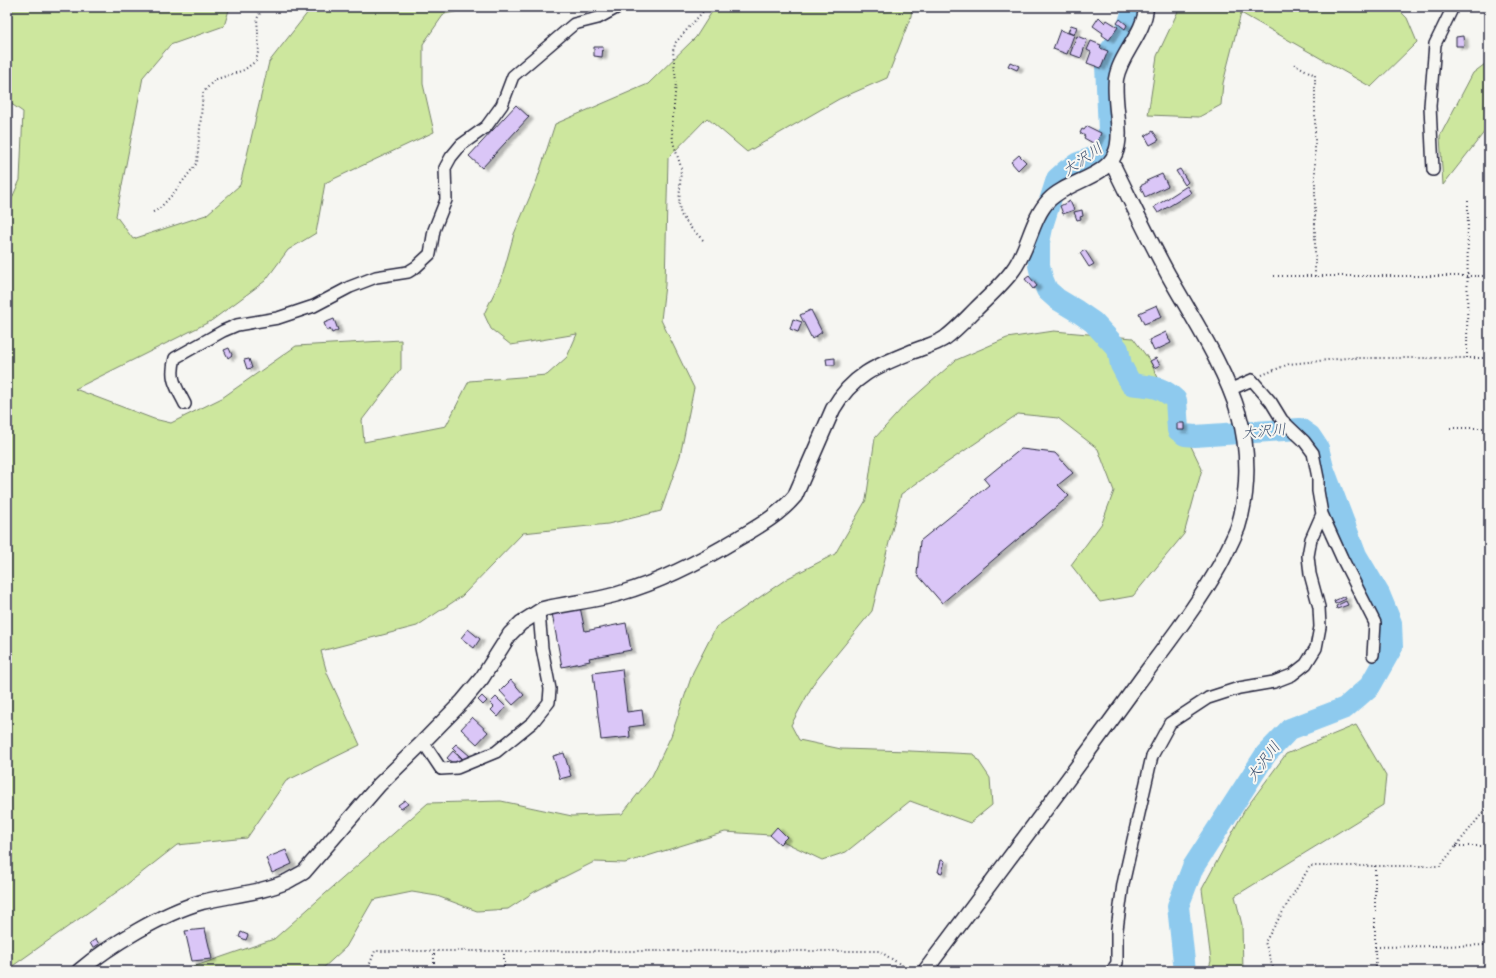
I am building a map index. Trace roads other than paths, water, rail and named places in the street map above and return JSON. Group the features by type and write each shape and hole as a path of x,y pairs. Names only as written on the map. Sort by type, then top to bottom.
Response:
{"street":[{"path":"185,404 173,381 173,366 175,358 223,331 237,325 278,318 314,306 350,287 376,277 408,272 416,267 430,254 434,230 446,200 445,168 451,157 461,145 486,127 502,105 513,76 574,24 598,18 618,7"},
{"path":"79,971 134,933 174,913 200,903 266,888 288,881 304,872 379,785 462,702 482,678 510,634 521,623 539,612 562,605 620,594 662,579 709,556 775,516 795,496 833,409 851,384 879,366 943,340 955,330 1014,270 1033,226 1049,200 1061,190 1098,172 1111,161 1116,154 1118,143 1115,98 1116,79 1119,66 1140,27 1146,7"},
{"path":"1433,170 1430,106 1435,44 1453,7"},
{"path":"925,971 1101,735 1212,580 1238,527 1245,497 1245,445 1239,415 1219,365 1162,264 1111,161"},
{"path":"1229,390 1252,380 1271,402 1282,420 1297,434 1313,453 1318,478 1318,491 1322,514 1342,558 1375,623 1373,655"},
{"path":"1112,971 1117,963 1117,929 1123,884 1152,756 1170,723 1208,698 1239,688 1274,682 1292,675 1306,664 1316,648 1320,628 1319,607 1310,574 1308,556 1311,539 1322,514"},
{"path":"423,742 441,769 457,768 496,752 533,722 549,702 550,689 542,648 539,612"}],"waterway":[{"name":"大沢川","path":"1134,7 1127,29 1110,51 1106,65 1109,131 1106,147 1092,158 1078,163 1067,170 1057,179 1043,223 1039,242 1039,265 1047,290 1057,299 1093,322 1118,349 1121,365 1131,384 1150,386 1160,389 1176,400 1178,430 1185,435 1195,436 1300,429 1310,436 1318,448 1323,468 1356,555 1379,594 1391,623 1392,647 1370,686 1345,708 1290,729 1266,754 1193,867 1178,906 1185,971"}]}
